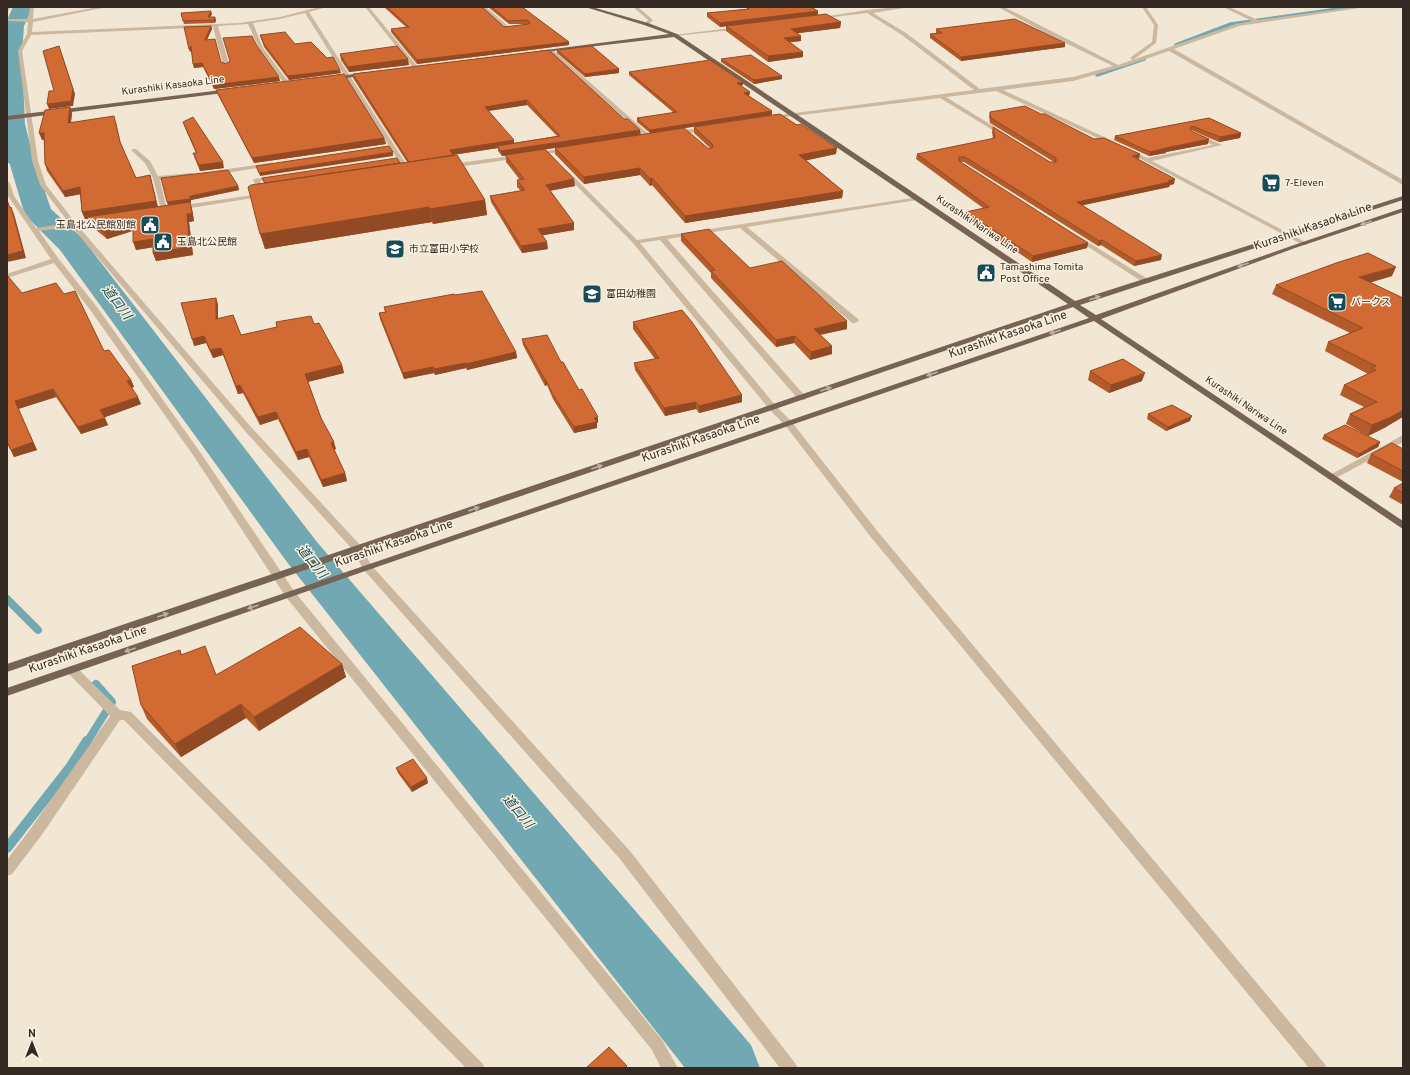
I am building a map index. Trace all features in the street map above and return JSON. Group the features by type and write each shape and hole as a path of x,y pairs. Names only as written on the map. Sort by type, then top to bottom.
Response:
{"main road":[{"name":"Kurashiki Nariwa Line","path":"587,7 646,24 675,35 1403,526"},
{"path":"528,54 675,35"},
{"path":"408,69 424,67"},
{"path":"325,79 371,73"},
{"path":"279,85 295,83"},
{"name":"Kurashiki Kasaoka Line","path":"7,118 240,90"},
{"name":"Kurashiki Kasaoka Line","path":"7,668 1075,304 1403,198"},
{"name":"Kurashiki Kasaoka Line","path":"7,692 367,567 1096,318 1403,210"}],"street":[{"path":"7,11 9,7"},
{"path":"32,7 29,21 29,34 20,51 35,161 43,185 72,224 248,429 357,548 367,567 625,855 790,1068"},
{"path":"9,21 29,21 105,7"},
{"path":"29,34 250,23 280,18 325,7"},
{"path":"367,7 416,68"},
{"path":"483,7 507,28 520,27"},
{"path":"635,7 650,20 646,24"},
{"path":"861,7 904,34 980,91"},
{"path":"814,18 908,7"},
{"path":"1000,7 1049,33 1120,65"},
{"path":"1120,65 1154,43 1156,25 1144,7"},
{"path":"1225,7 1257,21"},
{"path":"762,120 1072,79 1170,49 1238,25 1257,21 1364,7"},
{"path":"1306,9 1317,13"},
{"path":"306,12 409,173"},
{"path":"250,23 261,48 287,84"},
{"path":"215,25 226,64"},
{"path":"675,35 744,27"},
{"path":"1170,49 1403,184"},
{"path":"551,51 649,137"},
{"path":"997,89 1148,160 1291,235 1305,244"},
{"path":"941,96 1012,140"},
{"path":"672,134 717,127"},
{"path":"686,132 692,137"},
{"path":"1148,160 1219,145 1192,133"},
{"path":"641,138 657,136"},
{"path":"384,147 392,146"},
{"path":"532,155 571,149"},
{"path":"134,150 148,162 156,178 164,210"},
{"path":"547,152 553,158"},
{"path":"447,167 524,156"},
{"path":"392,160 400,158"},
{"path":"206,173 279,163"},
{"path":"558,164 635,242 773,408 788,423 874,534 1319,1068"},
{"path":"401,174 416,172"},
{"path":"156,178 199,174"},
{"path":"263,195 256,180 279,177"},
{"path":"7,184 11,196 54,260 94,309 197,454 290,594 657,1045 670,1068"},
{"path":"156,211 270,194"},
{"path":"635,242 917,198"},
{"path":"35,230 111,218"},
{"path":"742,226 855,321"},
{"path":"1074,235 1147,281"},
{"path":"662,238 802,398"},
{"path":"7,276 54,260"},
{"path":"1331,477 1403,438"},
{"path":"72,670 111,710 127,715 477,1068"},
{"path":"7,870 36,832 111,710"}],"building":[{"path":"387,7 482,7 504,27 529,24 530,22 527,20 508,21 492,7 522,7 569,42 417,60 391,29 409,27"},
{"path":"811,7 818,11 720,23 707,13 749,9 747,8"},
{"path":"211,11 208,17 215,17 214,20 183,21 181,13"},
{"path":"826,14 841,22 791,29 801,36 784,38 803,52 768,56 726,26"},
{"path":"1015,19 1065,43 961,57 930,34 942,33 936,29"},
{"path":"211,26 205,40 215,39 221,62 226,64 230,61 223,38 252,36 257,46 279,77 213,85 202,63 193,64 191,46 189,49 184,27"},
{"path":"285,32 295,44 311,42 327,58 333,57 340,70 288,76 264,44 260,35"},
{"path":"59,46 73,89 71,101 47,104 49,91 54,91 43,51"},
{"path":"397,46 408,59 348,67 340,54"},
{"path":"592,46 619,69 585,74 557,50"},
{"path":"549,50 624,119 628,119 640,130 501,151 497,146 560,136 527,100 485,107 514,140 450,150 453,155 409,162 353,74"},
{"path":"751,55 782,76 754,80 721,59"},
{"path":"710,60 743,82 737,83 750,92 744,93 772,111 650,130 637,118 677,112 629,72"},
{"path":"344,74 384,138 252,158 216,90"},
{"path":"1025,106 1041,114 1045,114 1094,139 1104,138 1140,154 1132,156 1175,179 1168,181 1170,182 1077,202 1162,255 1136,261 1102,240 1099,241 965,157 959,157 959,161 1088,243 1033,256 966,212 989,207 917,154 995,138 993,127 1050,162 1056,162 1056,158 991,118 990,112"},
{"path":"70,107 68,123 114,116 120,142 136,178 150,175 156,201 82,212 80,187 63,191 45,164 44,133 39,133 45,110"},
{"path":"780,114 797,125 801,124 837,148 799,155 843,191 685,216 652,178 650,179 640,168 584,177 555,148 684,128 709,149 713,147 712,144 694,127"},
{"path":"193,117 223,162 199,165 193,153 197,153 183,122"},
{"path":"1209,118 1241,133 1220,137 1192,126 1190,128 1191,131 1209,139 1150,152 1115,136"},
{"path":"389,146 393,152 259,173 256,166"},
{"path":"545,149 574,179 546,185 574,223 538,229 547,242 521,246 490,196 525,190 517,180 524,179 505,155"},
{"path":"457,155 485,200 430,209 429,207 260,234 248,187 251,185"},
{"path":"397,158 400,163 265,183 262,178"},
{"path":"228,170 238,186 190,196 190,199 167,202 161,178"},
{"path":"7,200 10,208 11,207 23,251 7,255"},
{"path":"190,202 192,213 187,214 190,247 153,253 153,239 133,242 133,223 104,232 87,217"},
{"path":"709,229 750,268 782,261 847,321 814,329 832,346 811,352 795,336 776,340 711,271 715,270 681,234"},
{"path":"1368,253 1396,267 1359,277 1403,298 1403,410 1372,425 1350,414 1377,402 1344,385 1376,370 1371,368 1376,366 1328,342 1363,328 1276,285"},
{"path":"7,275 22,293 56,283 64,294 75,291 104,351 109,350 131,380 127,381 138,397 100,410 105,418 78,427 53,389 15,401 33,442 11,450 7,442"},
{"path":"482,291 516,352 466,364 434,369 433,367 403,373 379,313 386,312 384,307 454,294"},
{"path":"216,298 216,319 233,315 241,335 277,327 276,322 311,316 314,324 319,323 342,365 305,374 321,418 334,442 331,443 345,473 321,480 307,449 296,452 276,412 258,417 240,385 236,386 221,348 210,350 204,336 192,339 181,303"},
{"path":"682,310 692,322 742,395 699,406 696,402 664,408 634,363 659,358 633,322"},
{"path":"547,335 561,362 563,362 579,390 582,389 598,417 594,418 597,422 574,427 552,393 522,339"},
{"path":"1123,359 1145,373 1111,385 1090,371"},
{"path":"1172,405 1192,416 1168,427 1148,414"},
{"path":"1345,425 1380,442 1359,454 1324,435"},
{"path":"1392,443 1403,449 1403,471 1371,454"},
{"path":"1403,483 1403,493 1394,488"},
{"path":"300,627 342,664 254,717 241,704 175,744 141,705 132,666 180,650 181,655 205,646 216,675"},
{"path":"413,759 427,778 411,787 396,768"},
{"path":"609,1047 627,1066 625,1068 586,1068"}],"waterway":[{"name":"道口川","path":"23,7 14,26 11,54 13,124 21,160 38,212 71,244 302,552 727,1068"},
{"path":"1176,45 1231,24 1352,7"},
{"path":"1097,75 1144,59"},
{"path":"9,161 21,160"},
{"path":"7,599 38,630"},
{"path":"87,742 112,702 96,684"},
{"path":"7,848 71,766 87,741"}],"place":[{"name":"7-Eleven","path":"1271,183"},
{"name":"玉島北公民館別館","path":"150,225"},
{"name":"玉島北公民館","path":"163,242"},
{"name":"市立富田小学校","path":"395,249"},
{"name":"Tamashima Tomita Post Office","path":"986,273"},
{"name":"富田幼稚園","path":"592,294"},
{"name":"パークス","path":"1337,302"}]}
